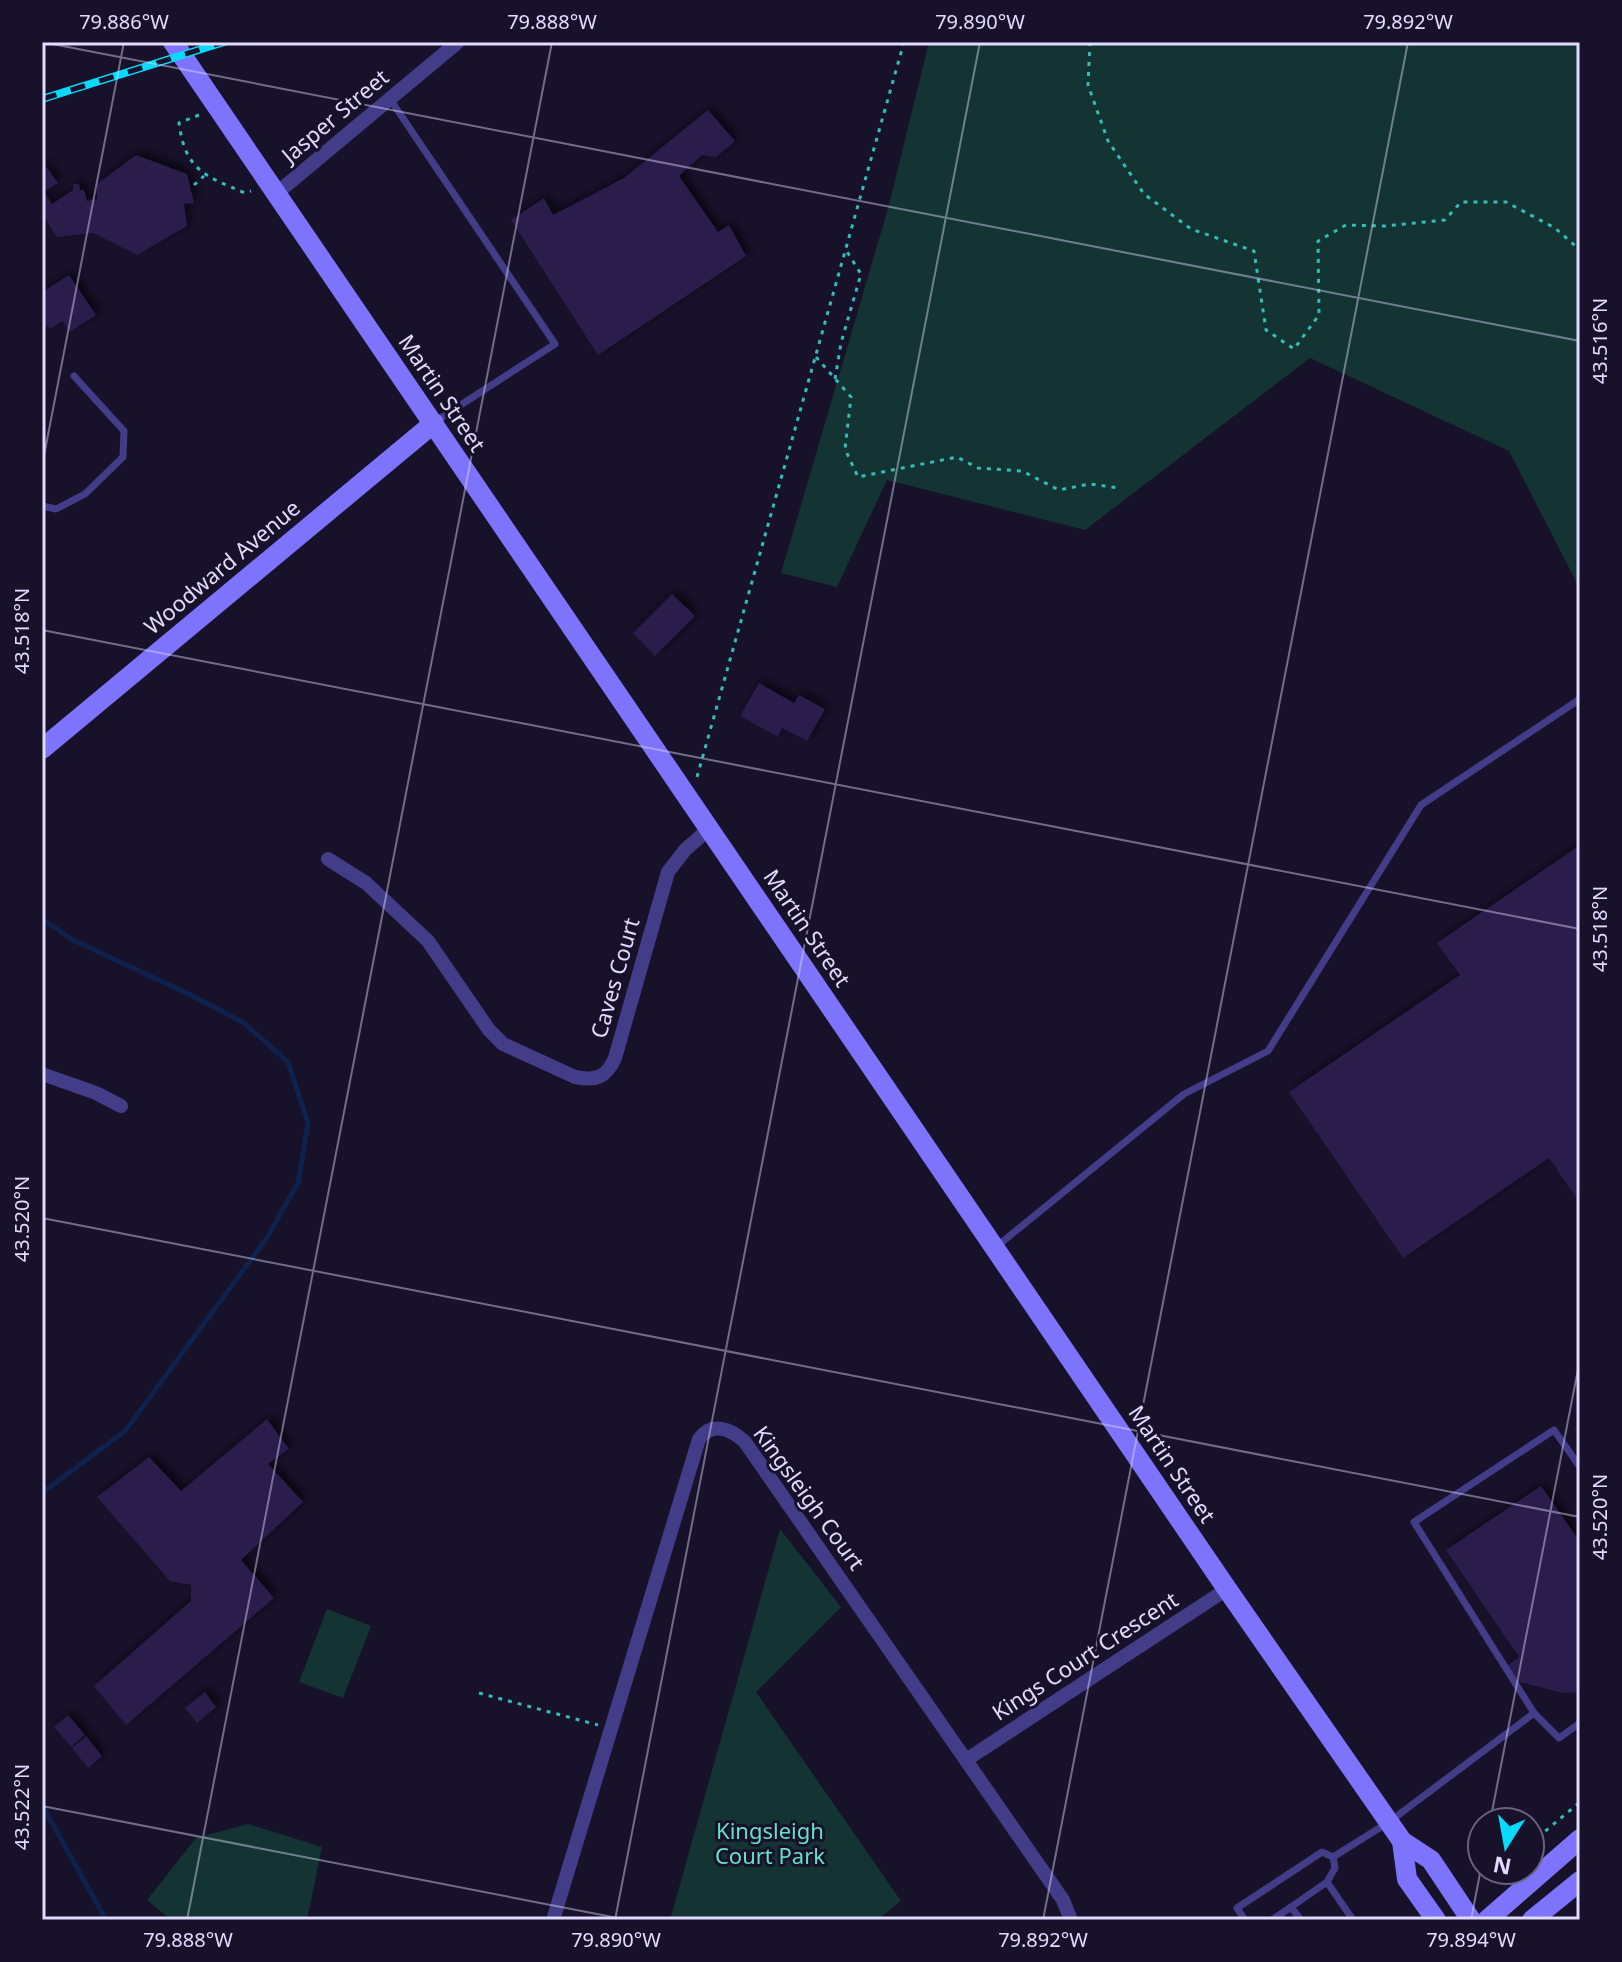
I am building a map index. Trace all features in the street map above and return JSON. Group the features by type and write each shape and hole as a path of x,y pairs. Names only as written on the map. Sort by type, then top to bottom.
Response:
{"street":[{"name":"Martin Street","path":"173,42 1227,1589 1402,1841 1431,1860 1471,1920"},
{"name":"Jasper Street","path":"273,187 390,99 458,42"},
{"name":"Woodward Avenue","path":"42,749 434,423"},
{"name":"Caves Court","path":"328,859 366,883 428,941 489,1030 503,1044 575,1077 587,1079 600,1077 609,1071 615,1058 668,872 685,850 710,828"},
{"path":"42,1074 96,1093 121,1106"},
{"name":"Kingsleigh Court","path":"553,1920 699,1439 705,1431 718,1428 735,1433 745,1442 1063,1900 1071,1920"},
{"name":"Kings Court Crescent","path":"966,1760 1227,1589"},
{"path":"1487,1920 1580,1839"},
{"name":"Martin Street","path":"1402,1841 1407,1879 1436,1920"},
{"path":"1532,1920 1580,1881"}],"lane":[{"path":"390,99 555,344 434,423"},
{"path":"42,506 56,509 85,494 123,457 124,431 74,376"},
{"path":"996,1247 1184,1094 1268,1051 1421,805 1580,699"},
{"path":"1580,1467 1554,1430 1414,1522 1534,1713 1559,1738 1580,1723"},
{"path":"1333,1857 1389,1822 1534,1713"},
{"path":"1245,1920 1237,1908 1322,1852 1333,1857"},
{"path":"1272,1920 1327,1882 1335,1868 1333,1857"},
{"path":"1327,1882 1353,1920"},
{"path":"1291,1907 1301,1920"}],"path":[{"path":"690,800 904,42"},
{"path":"1090,42 1088,85 1108,141 1144,194 1191,229 1254,251 1266,330 1294,349 1319,315 1318,241 1346,225 1385,226 1445,220 1461,202 1506,202 1555,228 1580,250"},
{"path":"217,108 179,123 182,147 204,176 245,193 273,187"},
{"path":"194,185 204,176"},
{"path":"835,379 841,343 861,274 846,249"},
{"path":"815,356 851,397 845,449 858,477 957,457 978,468 1022,471 1059,490 1089,484 1120,488"},
{"path":"479,1693 613,1729"},
{"path":"1546,1831 1580,1802"}],"green space":[{"path":"929,42 1580,42 1580,589 1509,451 1310,358 1085,530 887,480 837,587 781,573 889,205"},
{"name":"Kingsleigh Court Park","path":"780,1529 841,1607 756,1692 901,1901 877,1920 670,1920"},
{"path":"327,1609 371,1626 343,1698 299,1682"},
{"path":"248,1824 322,1847 307,1920 171,1920 147,1900 196,1838"}],"building":[{"path":"708,110 735,141 716,157 702,155 679,176 718,232 729,225 746,256 598,355 511,220 544,198 553,215 624,178"},
{"path":"136,155 187,174 194,203 184,204 187,226 137,255 93,233 57,237 42,214 42,161 58,183 44,192 52,204 73,190 73,184 79,184 80,190 84,190 87,201 97,199 97,184"},
{"path":"69,275 96,315 70,332 62,321 42,330 42,292"},
{"path":"672,594 695,616 655,656 633,633"},
{"path":"759,683 794,703 799,695 825,709 807,741 782,728 778,737 740,716"},
{"path":"1580,845 1580,1203 1549,1158 1403,1258 1289,1092 1460,975 1437,943"},
{"path":"267,1419 289,1449 268,1464 303,1502 241,1560 274,1598 126,1725 94,1686 191,1601 191,1585 170,1581 97,1497 149,1457 181,1491"},
{"path":"1541,1486 1580,1542 1580,1692 1563,1693 1516,1681 1507,1666 1519,1657 1446,1550"},
{"path":"205,1692 216,1707 197,1723 185,1708"},
{"path":"68,1715 85,1735 71,1747 54,1727"},
{"path":"86,1736 102,1756 88,1768 72,1748"}],"waterway":[{"path":"42,919 73,940 244,1023 288,1062 308,1123 298,1183 266,1239 125,1431 42,1493"},
{"path":"42,1805 106,1920"}],"railway":[{"path":"42,99 224,42"}]}
